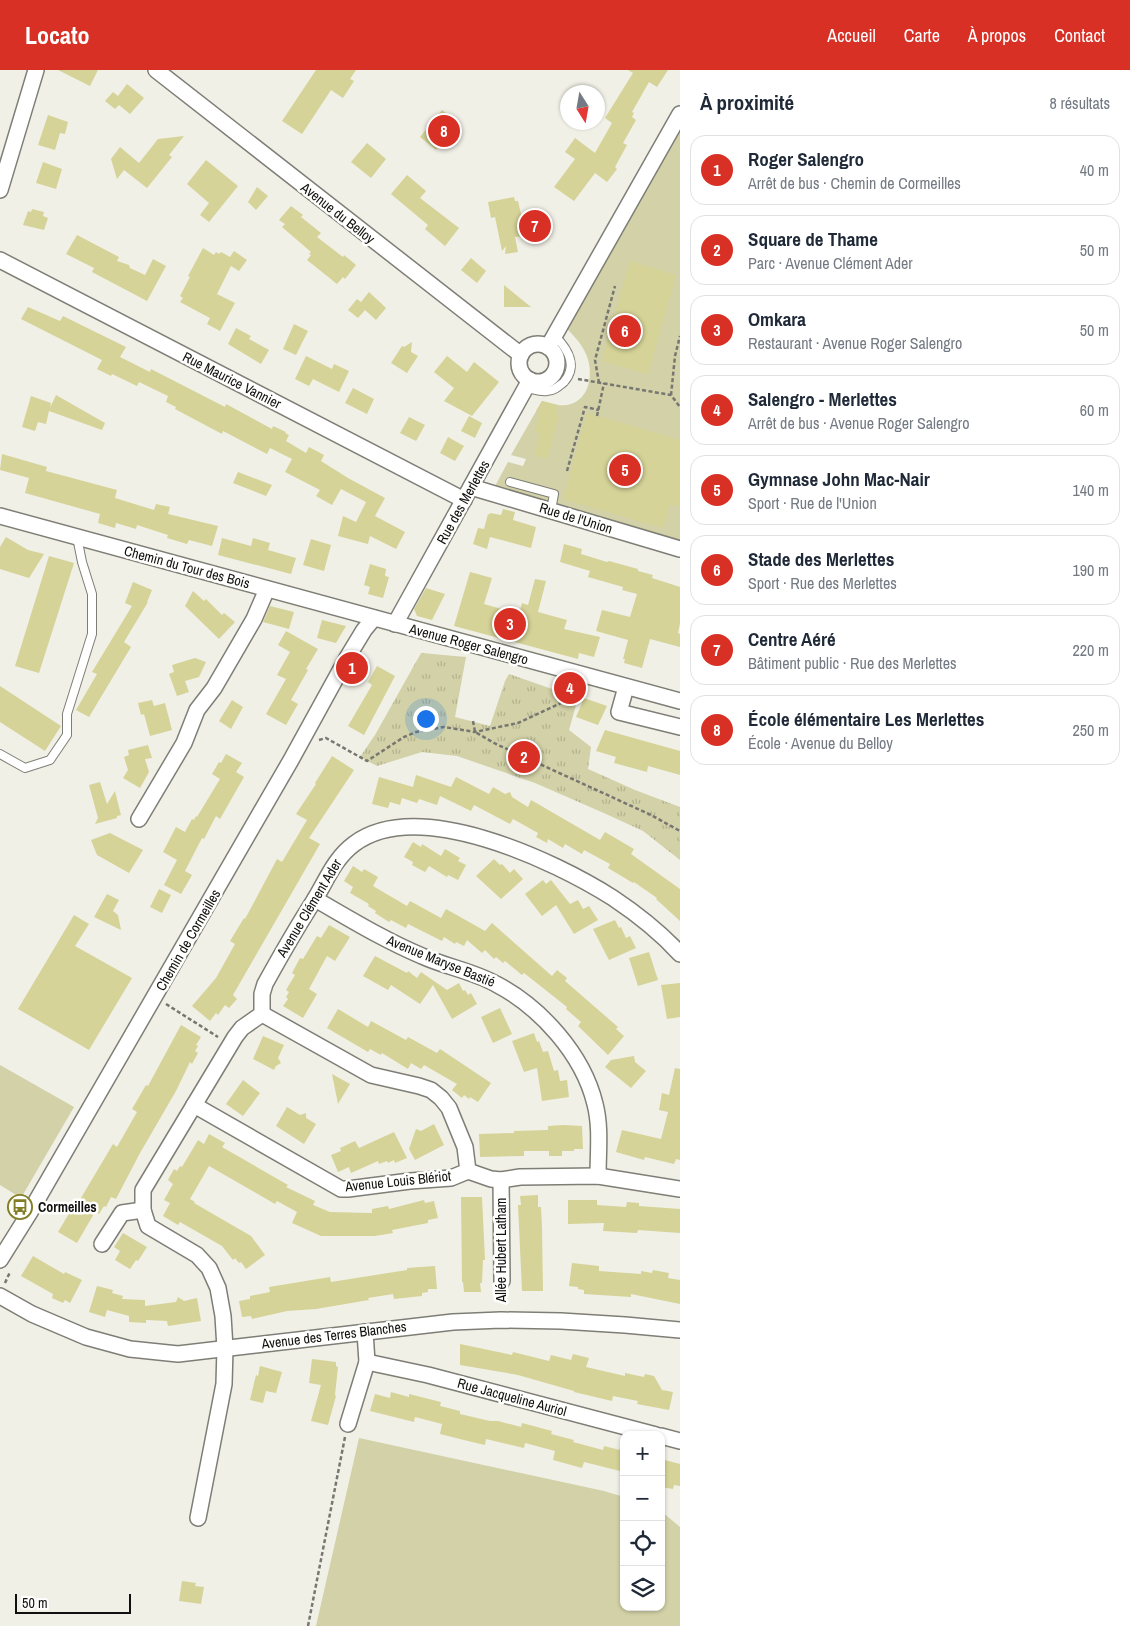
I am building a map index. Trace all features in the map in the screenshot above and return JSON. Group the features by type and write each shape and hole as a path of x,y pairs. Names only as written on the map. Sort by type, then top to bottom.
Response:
{"street":[{"path":"0,190 36,70"},
{"name":"Avenue du Belloy","path":"156,70 521,355"},
{"path":"551,341 557,361 554,373 544,381 528,384 520,370 519,362 521,355 527,348 533,345 551,341 680,114"},
{"name":"Rue Maurice Vannier","path":"0,260 468,493"},
{"name":"Rue des Merlettes","path":"395,624 528,384"},
{"name":"Rue de l'Union","path":"468,493 551,510 680,549"},
{"name":"Chemin du Tour des Bois","path":"0,516 374,618"},
{"path":"139,819 184,743 197,710 214,688 254,619 267,589"},
{"name":"Avenue Roger Salengro","path":"374,618 680,701"},
{"name":"Chemin de Cormeilles","path":"0,1260 30,1212 291,760 347,658 364,630 374,618"},
{"path":"626,687 619,712 680,727"},
{"name":"Avenue Clément Ader","path":"262,1014 262,994 265,984 301,919 342,854 356,842 392,828 425,827 453,830 520,851 552,865 613,898 671,943 680,954"},
{"name":"Avenue Maryse Bastié","path":"315,899 399,946 431,960 496,983 520,998 542,1017 559,1034 587,1080 595,1104 597,1121 598,1176"},
{"path":"198,1518 224,1384 225,1348 223,1316 218,1288 209,1268 196,1255 148,1226 143,1210 144,1190 242,1028 262,1014 371,1076 431,1090 449,1108 465,1147 468,1171"},
{"name":"Avenue Louis Blériot","path":"194,1105 341,1189 451,1178 461,1172 468,1171 483,1177 501,1180 520,1176 598,1176 680,1189"},
{"name":"Allée Hubert Latham","path":"501,1180 502,1281"},
{"path":"102,1244 122,1213 143,1210"},
{"name":"Avenue des Terres Blanches","path":"0,1296 32,1314 86,1337 130,1349 178,1354 453,1322 501,1320 561,1321 680,1330"},
{"path":"348,1424 367,1362 365,1332"},
{"name":"Rue Jacqueline Auriol","path":"367,1362 428,1374 641,1431"},
{"path":"665,1437 680,1441"}],"lane":[{"path":"528,384 545,392 552,391 559,387 568,376 571,367 569,354 562,343 551,341"},
{"path":"510,482 554,494 551,510"},
{"path":"0,754 25,768 35,766 50,760 67,735 68,714 92,634 92,594 82,562 77,537"}],"path":[{"path":"598,383 596,360 616,286"},
{"path":"680,336 675,356 671,395 680,407"},
{"path":"568,376 671,395"},
{"path":"598,416 604,383"},
{"path":"567,471 585,406 599,410"},
{"path":"475,732 518,723 563,702 581,689"},
{"path":"473,721 475,732"},
{"path":"319,740 326,738 367,761 404,737 416,732 444,727 475,732 496,744 651,815 680,831"},
{"path":"166,1004 230,1045"},
{"path":"308,1626 348,1424"}],"green space":[{"path":"680,115 680,549 494,488 508,462 523,466 526,459 511,455 542,401 557,405 567,405 576,402 586,390 590,372 586,354 579,342 562,324"},
{"path":"421,653 466,657 455,717 490,726 509,674 578,698 569,730 591,747 588,769 680,807 680,860 643,831 535,783 457,756 422,752 377,766 360,757 375,735"},
{"path":"0,1065 74,1107 21,1198 0,1185"},
{"path":"359,1438 620,1496 620,1611 665,1611 665,1514 680,1527 680,1626 316,1626"}],"building":[{"path":"58,70 98,70 90,86"},
{"path":"316,70 356,70 350,79 354,81 343,98 331,90 302,134 282,121"},
{"path":"628,70 668,70 657,87 649,82 632,112 634,113 632,117 636,120 623,143 627,145 615,167 617,169 607,182 595,173 574,201 554,187 575,159 565,152 575,138 595,153 612,123 605,118 633,73"},
{"path":"127,84 144,98 130,114 119,105 115,109 105,101 113,92 118,96"},
{"path":"442,110 458,123 436,150 420,137"},
{"path":"48,115 68,122 65,134 60,133 55,150 38,145"},
{"path":"184,136 169,155 172,157 147,188 124,170 117,179 111,159 120,147 139,163 158,139"},
{"path":"367,143 386,159 371,178 351,162"},
{"path":"206,160 238,186 209,222 200,215 209,203 187,184"},
{"path":"43,162 62,169 56,189 36,183"},
{"path":"407,175 426,191 420,198 459,228 445,246 425,229 428,225 391,194"},
{"path":"257,187 268,196 256,210 248,202"},
{"path":"514,197 515,201 518,201 523,223 529,227 523,236 515,237 518,252 505,254 506,246 502,251 495,217 491,218 488,202"},
{"path":"291,206 321,233 317,237 356,265 345,279 343,277 337,284 307,260 311,252 282,227 285,224 279,220"},
{"path":"32,209 44,212 43,216 48,218 44,230 23,225 28,211 31,212"},
{"path":"77,235 119,257 117,261 129,265 130,268 145,275 153,259 166,266 147,301 92,272 94,268 66,254"},
{"path":"203,248 214,255 216,252 219,254 221,252 230,257 234,251 247,260 239,271 231,266 217,294 235,303 220,331 207,324 210,318 180,302 183,298 180,296 190,277 188,276"},
{"path":"471,258 486,271 477,283 461,270"},
{"path":"630,261 676,275 648,374 602,361"},
{"path":"504,285 531,307 504,307"},
{"path":"369,292 386,308 376,320 365,310 358,318 348,310 357,299 361,302"},
{"path":"28,307 60,321 63,316 126,347 120,357 150,372 151,369 225,407 226,404 272,429 273,426 286,432 289,435 286,441 306,453 309,447 324,455 321,461 385,498 375,516 405,532 396,549 370,536 368,544 338,536 343,516 356,522 366,502 341,489 332,505 316,496 320,490 285,472 292,459 270,448 267,454 223,431 222,434 175,409 176,407 166,402 168,396 139,382 137,386 97,369 102,360 21,319"},
{"path":"294,324 308,331 296,355 283,349"},
{"path":"236,328 251,336 249,339 269,350 261,364 228,344"},
{"path":"412,342 411,352 418,356 407,373 391,363 402,346 404,347"},
{"path":"306,356 332,369 334,364 349,371 339,392 313,379 309,386 295,379"},
{"path":"447,356 467,372 474,362 499,382 472,416 444,401 454,388 434,372"},
{"path":"353,388 374,399 367,414 345,403"},
{"path":"56,395 105,423 102,430 49,411 46,424 38,422 35,431 22,427 31,396 51,403 50,408"},
{"path":"542,401 558,405 556,415 559,416 547,459 535,455 540,433 535,432 540,412 536,411"},
{"path":"587,413 680,440 680,507 670,504 663,528 563,499"},
{"path":"469,416 482,423 475,438 461,431"},
{"path":"409,417 425,425 416,441 400,433"},
{"path":"448,437 464,446 455,461 440,453"},
{"path":"2,454 47,467 46,471 117,490 115,498 154,510 156,504 170,507 168,514 218,526 212,546 189,540 187,544 167,538 168,535 137,525 136,529 116,523 115,528 98,523 100,514 25,493 29,478 0,470"},
{"path":"238,472 272,485 266,496 233,483"},
{"path":"503,509 515,512 513,520 536,527 531,548 490,537 487,549 473,544 478,528 484,529 488,514 501,515"},
{"path":"6,537 28,550 44,554 29,578 0,569 0,547"},
{"path":"222,538 251,546 253,538 270,543 268,550 296,558 291,574 218,555"},
{"path":"311,539 331,545 324,571 303,565"},
{"path":"564,544 582,549 581,554 638,569 638,571 653,575 652,578 680,587 680,623 678,633 680,634 680,647 650,639 642,668 624,663 625,659 623,659 628,640 596,631 602,610 630,617 637,594 622,590 623,587 588,577 590,571 560,562"},
{"path":"49,556 74,563 39,673 15,666"},
{"path":"370,564 386,569 385,576 389,577 383,598 368,594 370,587 364,585"},
{"path":"470,572 492,578 484,604 519,614 522,603 528,605 535,579 546,581 538,612 567,620 564,629 600,637 594,657 579,653 578,659 454,626"},
{"path":"133,582 152,590 148,602 124,642 131,647 89,717 76,710 97,674 92,672 132,606 125,603"},
{"path":"426,588 445,594 432,620 417,616 414,609"},
{"path":"193,591 204,601 206,599 222,615 224,613 235,622 219,639 185,606"},
{"path":"270,606 294,612 289,629 263,622"},
{"path":"322,620 346,626 336,643 317,638"},
{"path":"286,631 318,649 291,700 298,704 286,725 266,714 286,679 277,675 290,652 278,645"},
{"path":"195,658 206,662 199,677 185,681 189,692 177,696 169,674 174,672 172,665"},
{"path":"377,666 395,676 364,735 348,726 372,685 368,682"},
{"path":"0,686 61,726 45,751 0,722"},
{"path":"584,698 607,706 598,725 576,717"},
{"path":"152,700 154,706 165,703 172,730 150,736 144,714 141,715 138,703"},
{"path":"232,700 243,707 231,729 219,721"},
{"path":"605,730 680,751 680,775 648,766 647,772 614,763 616,757 596,751"},
{"path":"148,745 152,758 145,759 149,772 140,788 123,778 128,770 124,757 129,755 128,750"},
{"path":"226,754 242,763 236,772 244,777 220,819 216,816 204,839 202,838 185,871 192,875 181,894 164,885 177,860 163,852 176,827 185,832 192,819 194,820 197,817 220,779 212,774"},
{"path":"332,756 354,770 309,838 320,844 233,995 237,999 229,1008 225,1005 218,1015 216,1013 210,1021 192,1006 216,978 235,944 230,941 245,919 277,859 282,862 307,820 296,814"},
{"path":"416,775 451,787 456,777 489,794 493,787 505,794 510,792 512,797 528,807 531,800 600,840 605,832 634,849 631,854 680,889 680,921 657,898 634,882 608,868 610,864 584,850 582,854 565,844 563,848 548,839 547,843 536,837 538,833 513,819 510,824 474,805 471,811 440,796 437,805 419,799 417,803 402,798 400,805 390,802 388,808 372,804 379,777 413,787"},
{"path":"100,782 107,804 115,791 121,815 117,816 117,818 95,824 98,818 89,785"},
{"path":"110,833 143,850 129,873 97,855 91,840"},
{"path":"413,842 421,847 422,844 441,856 445,849 460,858 458,861 466,865 458,880 448,875 447,877 429,866 425,872 412,865 413,862 404,857"},
{"path":"494,859 500,865 502,864 510,873 514,869 523,879 501,899 476,876"},
{"path":"353,866 362,872 364,869 378,877 373,886 407,906 410,901 441,918 446,909 485,931 492,923 552,976 557,970 567,978 565,981 618,1027 616,1029 624,1036 608,1055 578,1026 581,1022 566,1009 567,1007 524,973 522,975 505,961 503,963 496,957 494,959 485,950 482,953 467,940 464,946 456,942 455,944 444,937 442,941 408,924 406,928 391,920 389,922 375,913 376,911 368,906 369,904 350,893 353,887 344,881"},
{"path":"543,880 546,884 551,880 570,904 578,900 583,909 589,906 598,920 574,934 556,905 542,916 525,894"},
{"path":"159,889 171,895 162,913 150,907"},
{"path":"107,894 119,900 113,911 118,915 121,930 94,917"},
{"path":"74,915 89,924 75,946 132,978 89,1050 18,1009"},
{"path":"615,920 626,938 630,936 636,948 609,960 593,929"},
{"path":"329,925 350,937 335,961 327,956 309,989 317,994 303,1018 283,1006 288,999 286,997 289,992 286,990 295,975 292,973 300,958 303,959 317,936 321,938"},
{"path":"649,952 658,980 638,986 629,958"},
{"path":"375,956 407,973 408,971 417,978 421,972 447,990 459,983 463,991 465,990 468,995 471,993 477,1004 452,1019 433,985 420,1004 391,985 388,990 363,976"},
{"path":"680,983 680,1017 667,1019 661,985"},
{"path":"500,1008 512,1034 493,1043 481,1017"},
{"path":"338,1009 368,1027 371,1021 406,1040 408,1037 437,1053 440,1049 491,1083 478,1102 464,1095 462,1098 452,1090 457,1084 424,1065 421,1069 411,1063 408,1069 382,1053 381,1055 370,1049 368,1052 327,1028"},
{"path":"181,1025 201,1037 196,1045 198,1046 195,1051 198,1053 192,1064 190,1062 116,1199 111,1197 106,1207 104,1206 99,1214 95,1212 77,1243 58,1232 73,1207 75,1208 113,1144 117,1147 137,1112 132,1109 146,1085 148,1086"},
{"path":"534,1033 543,1052 548,1051 554,1071 558,1070 560,1081 567,1080 569,1097 542,1101 537,1068 524,1072 512,1041"},
{"path":"263,1036 284,1045 278,1058 281,1063 274,1070 253,1059"},
{"path":"634,1056 635,1062 646,1071 631,1088 605,1067 611,1060"},
{"path":"675,1068 680,1069 680,1160 676,1159 674,1164 645,1157 644,1160 616,1152 622,1130 661,1139 668,1112 659,1110 662,1093 669,1095"},
{"path":"332,1074 350,1084 338,1104"},
{"path":"243,1080 260,1093 243,1116 226,1104"},
{"path":"287,1107 300,1115 306,1113 306,1118 316,1124 304,1144 276,1126"},
{"path":"434,1124 444,1145 415,1160 409,1149 416,1129 421,1131"},
{"path":"548,1126 582,1126 583,1149 562,1151 562,1156 549,1156 549,1151 524,1151 524,1156 480,1157 479,1134 548,1130"},
{"path":"394,1132 407,1158 395,1163 394,1160 379,1164 378,1161 351,1173 349,1167 338,1172 331,1155 341,1151 340,1148 355,1141 359,1148"},
{"path":"209,1134 225,1143 222,1147 288,1185 286,1187 315,1201 313,1205 330,1212 372,1213 372,1209 388,1206 389,1209 424,1200 425,1203 434,1201 438,1218 428,1220 428,1223 392,1230 393,1233 375,1236 321,1236 292,1223 297,1212 277,1201 275,1204 209,1166 190,1199 251,1236 265,1255 246,1269 241,1262 239,1263 235,1258 233,1260 222,1246 180,1222 178,1225 163,1216 170,1203 164,1200 173,1184 168,1180 174,1169 177,1171 180,1166 182,1167 198,1140 204,1144"},
{"path":"538,1195 538,1207 541,1207 543,1291 522,1291 518,1205 521,1205 520,1196"},
{"path":"461,1197 482,1197 485,1260 483,1260 482,1283 480,1283 481,1292 464,1292 462,1282"},
{"path":"568,1200 597,1200 597,1205 626,1207 627,1202 639,1203 639,1206 680,1209 680,1233 638,1230 637,1233 603,1231 604,1223 568,1224"},
{"path":"123,1233 147,1247 130,1269 115,1260 120,1251 114,1247"},
{"path":"33,1256 64,1274 65,1272 82,1280 70,1303 65,1300 63,1303 52,1298 53,1294 21,1276"},
{"path":"572,1263 599,1266 599,1271 641,1274 641,1271 652,1273 653,1270 669,1273 668,1278 680,1280 680,1304 631,1294 631,1297 584,1294 584,1290 569,1286"},
{"path":"435,1266 437,1289 428,1289 428,1292 422,1293 422,1296 394,1299 393,1294 316,1309 287,1311 252,1319 251,1316 242,1317 239,1301 250,1299 250,1296 270,1292 269,1287 330,1277 331,1282 407,1270 407,1268"},
{"path":"97,1286 113,1290 112,1293 123,1296 122,1299 145,1300 145,1306 176,1302 178,1297 184,1301 197,1298 201,1321 168,1326 167,1321 146,1320 146,1323 129,1322 129,1316 107,1310 105,1317 89,1312"},
{"path":"460,1344 512,1355 513,1352 549,1361 551,1355 571,1360 573,1354 589,1358 586,1367 625,1376 625,1373 644,1377 645,1374 654,1376 662,1390 673,1392 669,1410 637,1404 638,1401 613,1396 612,1401 518,1375 460,1365"},
{"path":"312,1359 336,1362 338,1367 336,1396 328,1425 311,1421 321,1385 309,1383"},
{"path":"260,1366 282,1372 276,1393 266,1391 263,1403 250,1400"},
{"path":"391,1392 409,1397 409,1394 441,1402 440,1406 460,1411 460,1414 521,1427 522,1423 552,1431 551,1434 574,1440 573,1442 603,1450 604,1446 620,1450 620,1471 584,1462 582,1468 553,1460 555,1451 525,1443 524,1448 486,1439 485,1445 472,1442 440,1434 442,1424 415,1417 414,1422 370,1411 375,1394 390,1398"},
{"path":"665,1460 680,1464 680,1486 674,1485 673,1489 665,1488"},
{"path":"182,1581 196,1583 195,1586 204,1587 201,1604 179,1601"}],"place":[{"name":"École élémentaire Les Merlettes","path":"444,131"},
{"name":"Centre Aéré","path":"535,226"},
{"name":"Stade des Merlettes","path":"625,331"},
{"name":"Gymnase John Mac-Nair","path":"625,470"},
{"name":"Omkara","path":"510,624"},
{"name":"Roger Salengro","path":"352,668"},
{"name":"Salengro - Merlettes","path":"570,688"},
{"name":"Square de Thame","path":"524,757"},
{"name":"Cormeilles","path":"20,1207"}]}
